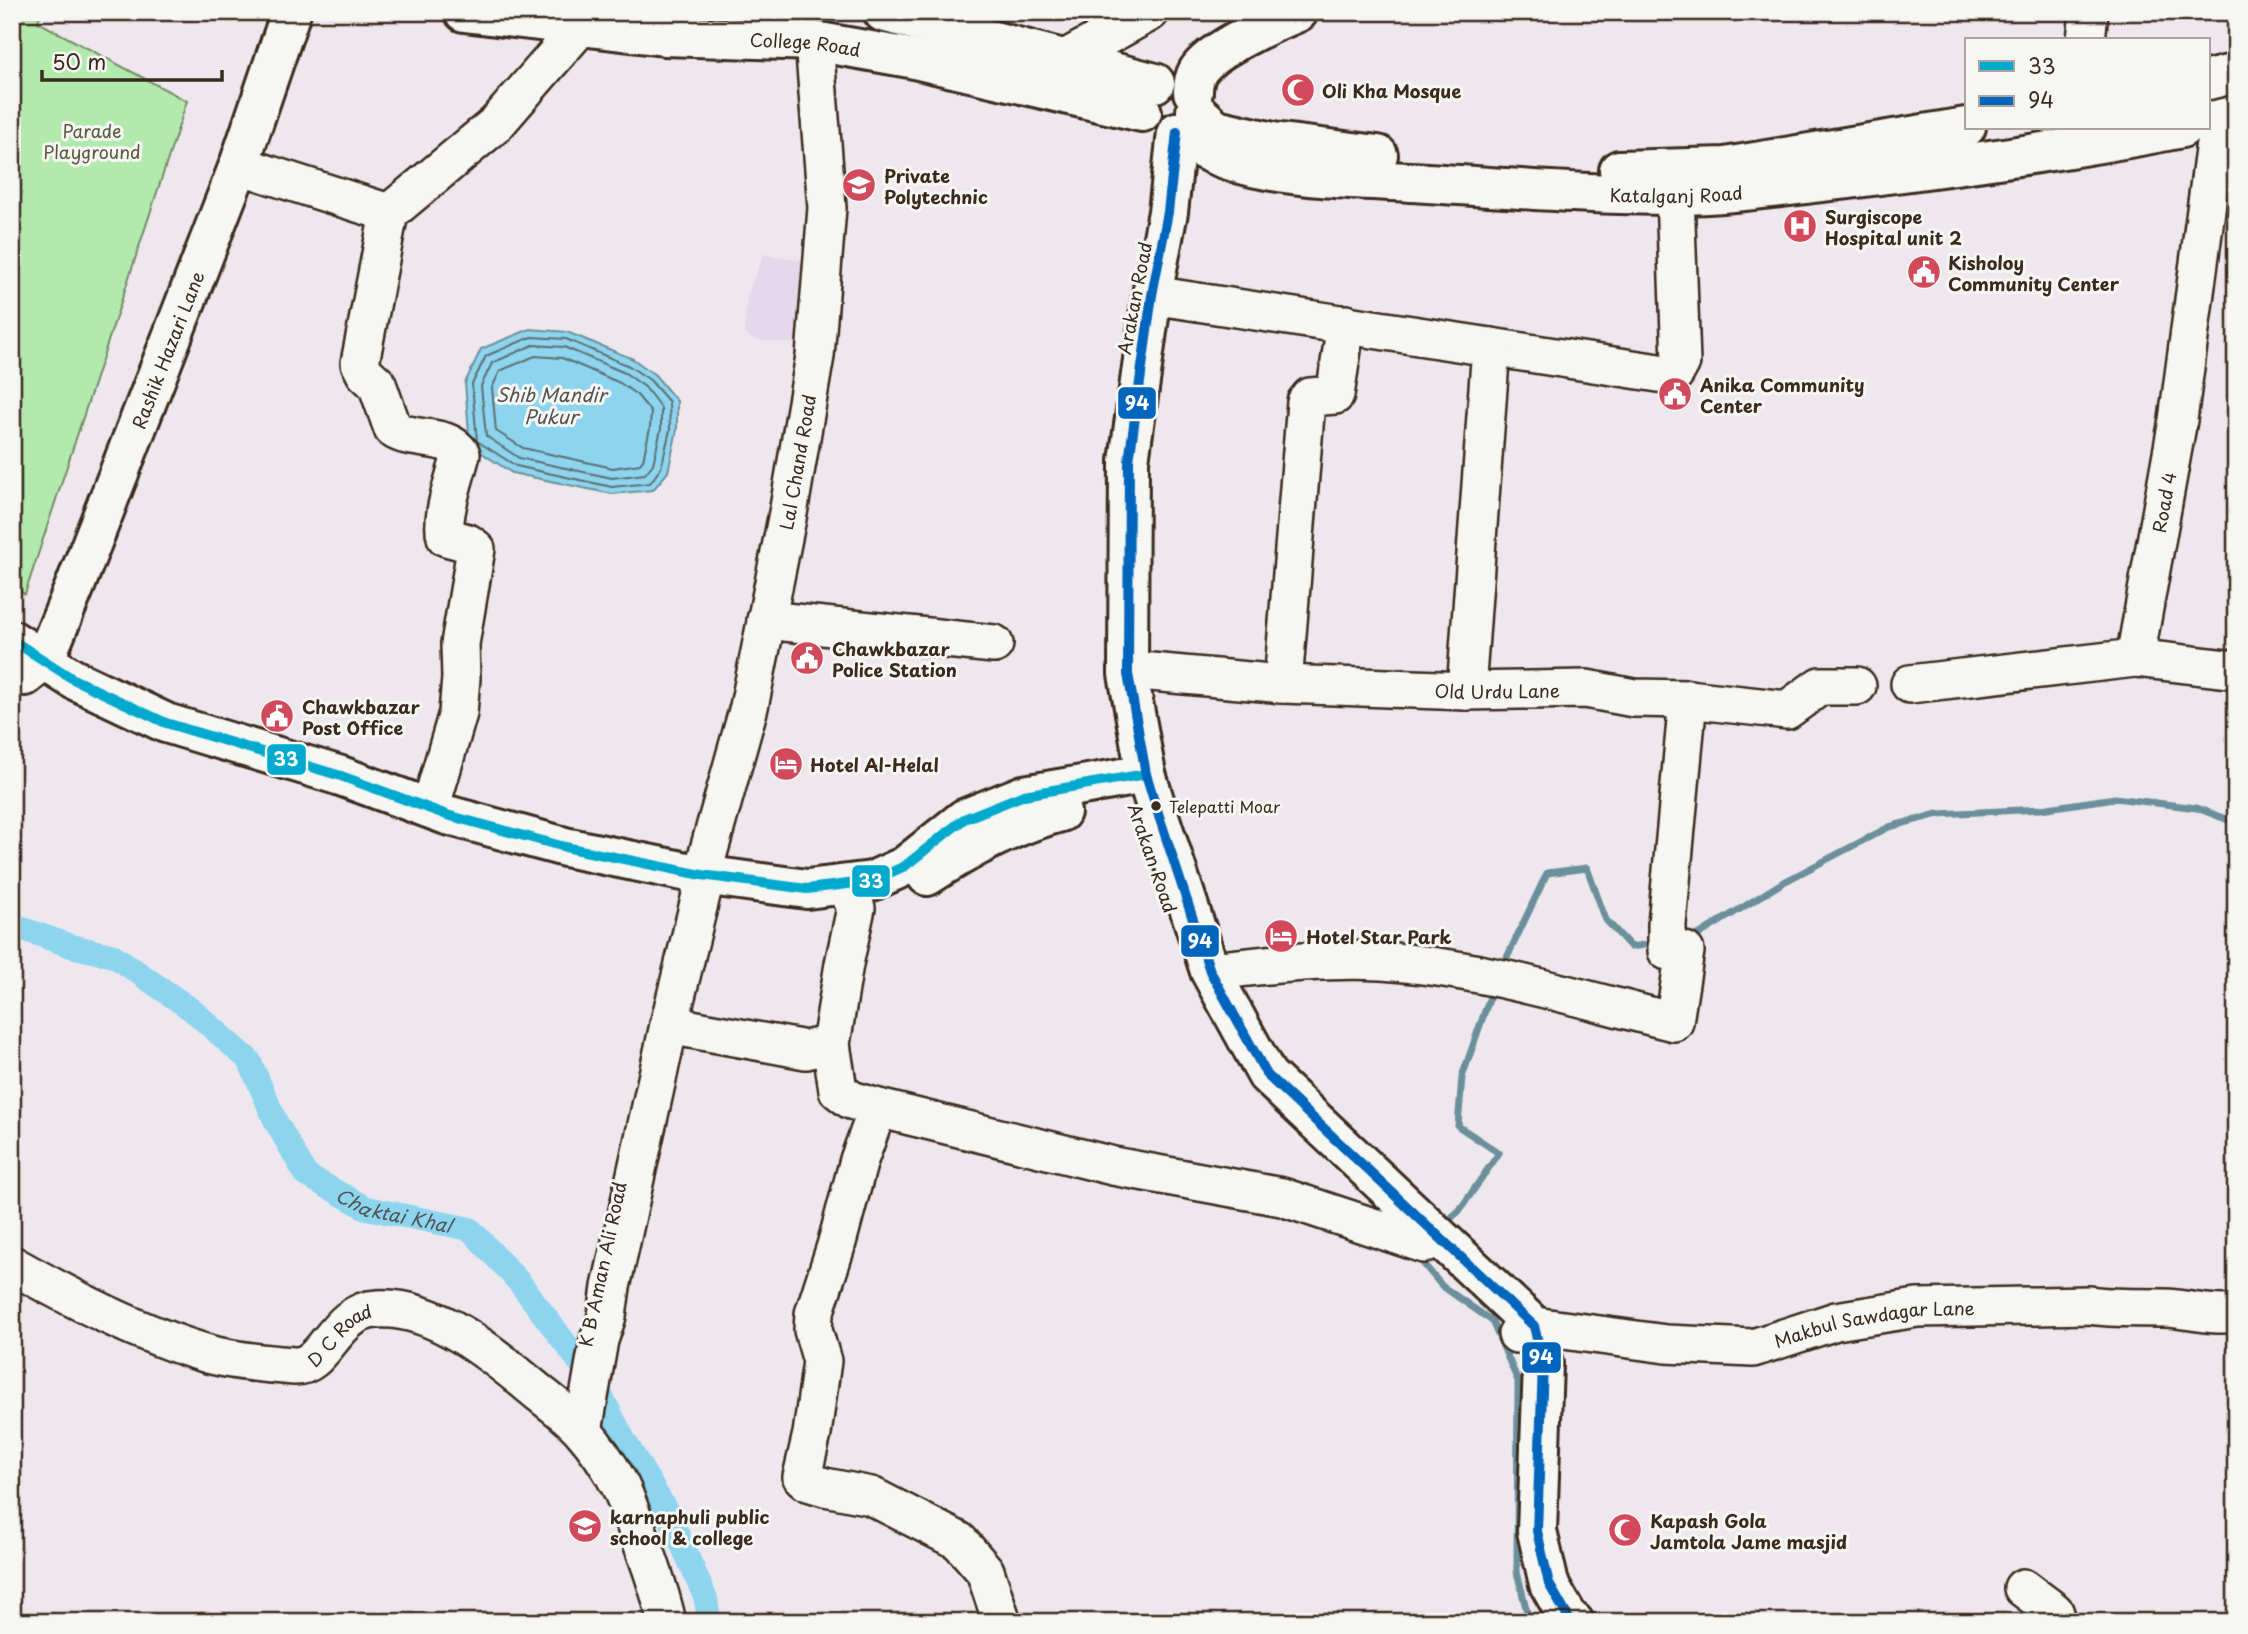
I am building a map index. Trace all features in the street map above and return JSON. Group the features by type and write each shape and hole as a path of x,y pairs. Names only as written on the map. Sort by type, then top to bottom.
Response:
{"main road":[{"name":"Rashik Hazari Lane","path":"27,669 80,573 240,165 290,12"},
{"name":"College Road","path":"464,12 664,36 814,27 910,58 1169,105"},
{"path":"1169,105 1180,50 1212,26 1245,12"},
{"path":"1169,105 1193,81 1199,69 1211,56 1298,12"},
{"path":"888,13 1065,59 1169,105"},
{"path":"2210,80 2236,73"},
{"name":"Katalganj Road","path":"1169,105 1216,129 1273,142 1360,153 1585,171 1725,167 1965,127"},
{"name":"Katalganj Road","path":"1169,105 1188,142 1242,166 1319,176 1526,190 1675,195 1731,192 1898,173 2054,151 2164,130"},
{"name":"Arakan Road","path":"1169,105 1170,191 1152,295 1129,461 1129,670 1139,783 1210,971 1268,1075 1526,1330"},
{"name":"Arakan Road","path":"1169,105 1150,216 1125,328 1110,463 1111,665 1139,783 1197,989 1221,1036 1253,1079 1420,1239 1526,1330"},
{"path":"1170,191 1191,168 1223,158"},
{"path":"12,640 27,669 101,719 167,746 344,796 416,823 555,861 697,884"},
{"path":"27,669 101,694 166,723 341,776 430,809 697,884 736,899 797,907 851,897 895,897 969,849 1031,820 1123,794 1139,783"},
{"path":"1526,1330 1521,1552 1534,1607 1545,1622"},
{"path":"1526,1330 1543,1364 1537,1531 1549,1584 1569,1619 1574,1622"}],"street":[{"path":"1065,59 1150,12"},
{"path":"2086,38 2089,12"},
{"path":"430,809 458,713 460,644 476,549 444,534 461,454 457,448 444,441 414,438 393,429 377,384 365,373 360,363 390,214 496,124 580,27"},
{"name":"Lal Chand Road","path":"697,884 749,708 815,356 827,208 814,27"},
{"name":"Road 4","path":"2135,658 2178,420 2211,121"},
{"path":"240,165 390,214"},
{"path":"1152,295 1665,374 1675,373 1681,362 1675,195"},
{"path":"1283,684 1306,402 1310,397 1335,395 1346,324"},
{"path":"1466,691 1491,347"},
{"path":"766,620 994,643"},
{"path":"1909,684 2135,658 2236,670"},
{"name":"Old Urdu Lane","path":"1129,670 1283,684 1466,691 1586,689 1634,698 1688,699 1787,710 1820,686 1857,686"},
{"path":"1210,971 1299,962 1381,961 1479,973 1674,1022 1685,951 1667,938 1688,699"},
{"name":"K B Aman Ali Road","path":"603,1282 669,1025 697,884"},
{"name":"K B Aman Ali Road","path":"577,1425 625,1157 680,905 697,884"},
{"path":"851,897 831,1044 838,1090 851,1100 1113,1166 1282,1197 1420,1239"},
{"path":"669,1025 806,1051 831,1044"},
{"path":"878,1108 859,1160 814,1314 813,1330 822,1360 812,1434 802,1477 817,1484 871,1496 959,1541 985,1572 1002,1622"},
{"name":"D C Road","path":"12,1265 51,1287 168,1341 208,1354 298,1367 319,1355 336,1330 357,1312 397,1308 443,1324 501,1361 577,1425"},
{"name":"Makbul Sawdagar Lane","path":"1526,1330 1665,1344 1753,1348 1836,1321 1917,1308 2089,1305 2167,1308 2224,1315 2236,1312"},
{"path":"577,1425 618,1482 659,1583 667,1622"},
{"path":"2023,1588 2054,1611 2058,1622"}],"shaded area":[{"path":"764,254 817,263 808,345 754,340 744,333 747,295"}],"green space":[{"name":"Parade Playground","path":"12,12 41,12 38,22 187,101 25,594 12,586"}],"water":[{"name":"Shib Mandir Pukur","path":"530,329 567,332 633,359 655,375 677,401 677,430 668,472 653,490 612,494 512,473 470,445 465,383 481,349"}],"waterway":[{"path":"1687,938 1695,937 1782,883 1889,827 1938,814 2041,809 2115,798 2197,808 2236,823"},
{"path":"1502,968 1547,873 1587,868 1606,920 1631,947 1658,943"},
{"name":"Chaktai Khal","path":"12,925 71,946 114,956 192,1010 249,1060 276,1122 306,1175 366,1208 470,1229 520,1283 593,1380 624,1440 669,1515 706,1599 709,1622"},
{"path":"1451,1218 1459,1211 1499,1153 1458,1126 1462,1077 1493,988"},
{"path":"1417,1256 1442,1286 1492,1321 1518,1381 1517,1572 1529,1620"}],"transit line":[{"name":"94","path":"1177,132 1168,212 1152,295 1129,461 1128,674 1146,774 1210,971 1267,1075 1534,1326 1543,1364 1537,1531 1549,1584 1569,1619 1574,1622"},
{"name":"33","path":"12,640 73,679 166,723 341,776 447,815 565,847 702,875 807,889 872,881 905,866 964,819 1024,795 1146,774"}],"place":[{"name":"Oli Kha Mosque","path":"1298,90"},
{"name":"Private Polytechnic","path":"859,185"},
{"name":"Surgiscope Hospital unit 2","path":"1800,226"},
{"name":"Kisholoy Community Center","path":"1924,272"},
{"name":"Anika Community Center","path":"1675,394"},
{"name":"Chawkbazar Police Station","path":"807,658"},
{"name":"Chawkbazar Post Office","path":"277,716"},
{"name":"Hotel Al-Helal","path":"786,764"},
{"name":"Telepatti Moar","path":"1156,806"},
{"name":"Hotel Star Park","path":"1281,936"},
{"name":"karnaphuli public school & college","path":"585,1526"},
{"name":"Kapash Gola Jamtola Jame masjid","path":"1625,1530"}]}
